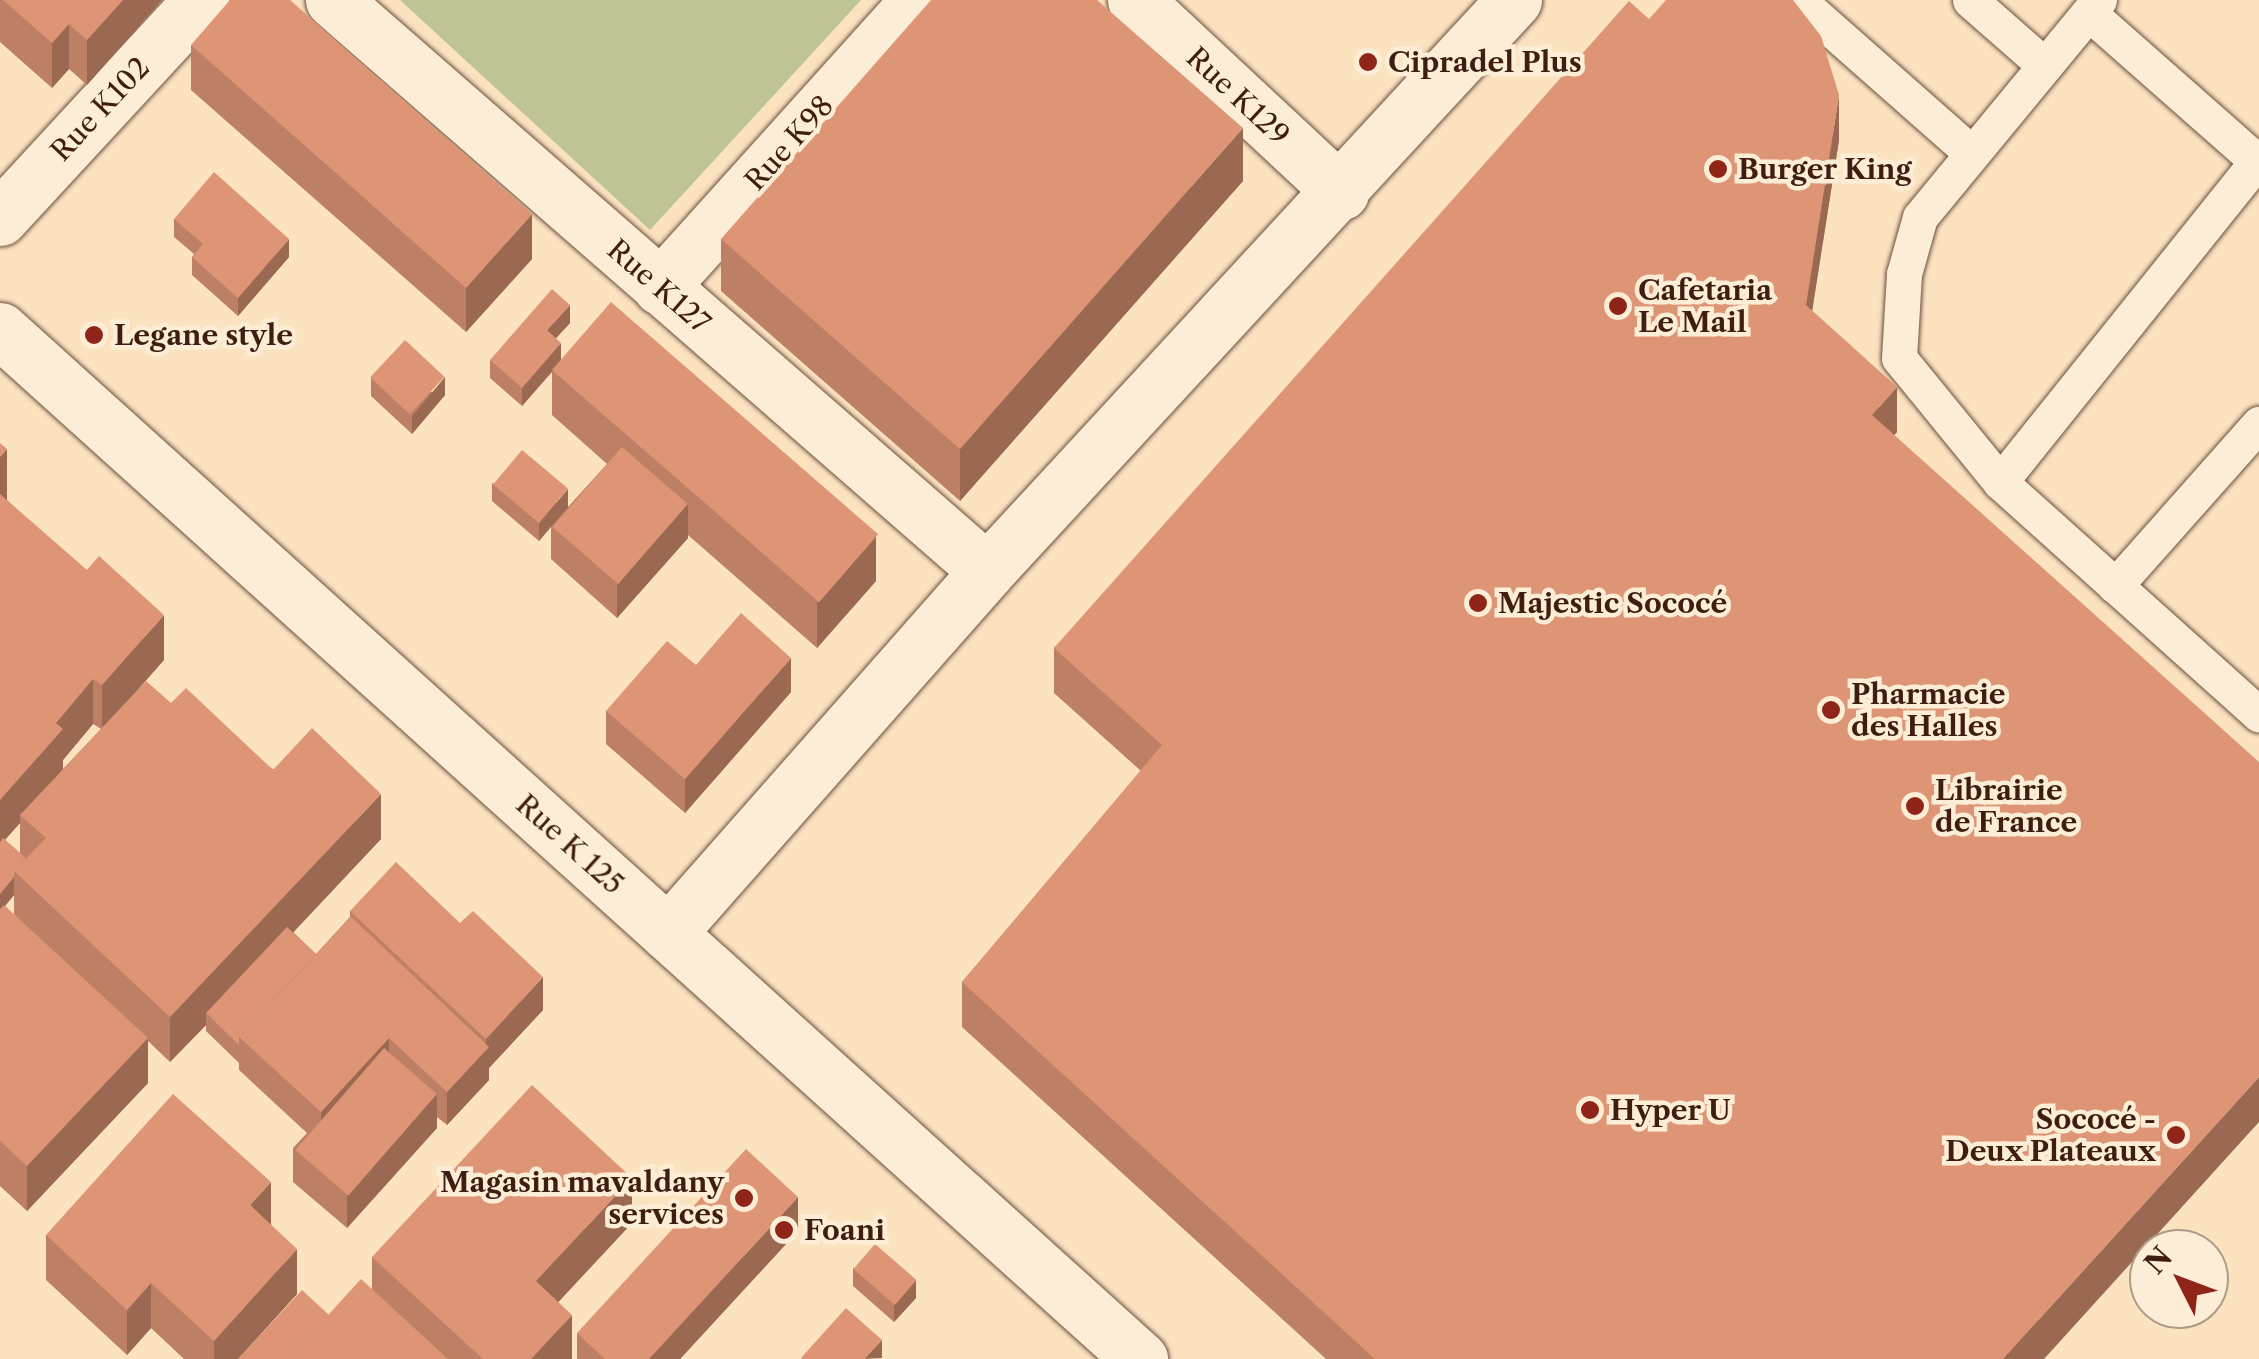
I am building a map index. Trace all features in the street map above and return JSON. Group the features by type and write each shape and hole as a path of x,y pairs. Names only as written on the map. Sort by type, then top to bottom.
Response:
{"street":[{"name":"Rue K102","path":"0,218 200,0"},
{"name":"Rue K127","path":"333,0 987,571"},
{"name":"Rue K98","path":"660,287 918,0"},
{"name":"Rue K129","path":"1135,0 1341,192"},
{"path":"668,933 987,571 1341,192 1514,0"},
{"name":"Rue K 125","path":"0,330 1140,1359"}],"lane":[{"path":"1798,0 1969,150"},
{"path":"1970,0 2044,65"},
{"path":"2000,482 2258,162 2094,7 1969,150 1920,217 1904,274 1899,358 2000,482 2115,586 2256,703"},
{"path":"2115,586 2259,424"}],"green space":[{"path":"400,0 861,0 650,230"}],"building":[{"path":"3,0 123,0 87,40 69,24 52,43"},
{"path":"230,0 290,0 532,214 466,288 191,45"},
{"path":"931,0 1097,0 1243,128 960,449 721,239"},
{"path":"1666,0 1793,0 1821,36 1839,95 1806,305 1897,387 1872,415 2259,762 2259,1077 2003,1359 1375,1359 962,982 1162,745 1054,648 1629,1 1649,19"},
{"path":"214,172 289,239 238,298 192,257 203,244 174,219"},
{"path":"552,289 570,305 547,330 561,343 522,388 490,360"},
{"path":"611,302 878,534 819,602 552,370"},
{"path":"405,340 444,377 410,414 370,377"},
{"path":"622,447 688,504 618,584 552,527"},
{"path":"522,450 568,489 539,523 493,484"},
{"path":"0,494 87,570 99,556 164,615 102,685 93,679 56,723 63,729 0,800"},
{"path":"741,613 791,658 685,779 606,711 667,641 696,665"},
{"path":"146,681 171,703 186,688 273,770 312,728 381,794 170,1017 14,871 46,838 20,815"},
{"path":"3,838 26,858 0,894 0,842"},
{"path":"396,862 460,923 473,911 543,977 486,1039 350,911"},
{"path":"4,905 148,1038 27,1166 0,1141 0,909"},
{"path":"351,917 489,1047 447,1092 389,1038 321,1112 239,1037"},
{"path":"287,927 316,954 239,1037 239,1045 206,1013"},
{"path":"384,1048 437,1094 348,1196 295,1150"},
{"path":"532,1085 632,1178 536,1281 572,1315 531,1359 483,1359 372,1257"},
{"path":"173,1094 271,1182 250,1205 297,1249 214,1341 151,1283 127,1310 46,1235"},
{"path":"746,1149 798,1197 649,1359 605,1359 577,1333"},
{"path":"875,1244 917,1280 895,1305 853,1269"},
{"path":"361,1279 448,1359 288,1359"},
{"path":"302,1290 329,1315 288,1359 238,1359"},
{"path":"846,1308 882,1340 864,1359 802,1359 801,1358"}],"place":[{"name":"Cipradel Plus","path":"1368,62"},
{"name":"Burger King","path":"1718,169"},
{"name":"Cafetaria Le Mail","path":"1618,306"},
{"name":"Legane style","path":"94,335"},
{"name":"Majestic Sococé","path":"1478,603"},
{"name":"Pharmacie des Halles","path":"1831,710"},
{"name":"Librairie de France","path":"1915,806"},
{"name":"Hyper U","path":"1590,1110"},
{"name":"Sococé - Deux Plateaux","path":"2176,1135"},
{"name":"Magasin mavaldany services","path":"744,1198"},
{"name":"Foani","path":"784,1230"}]}
